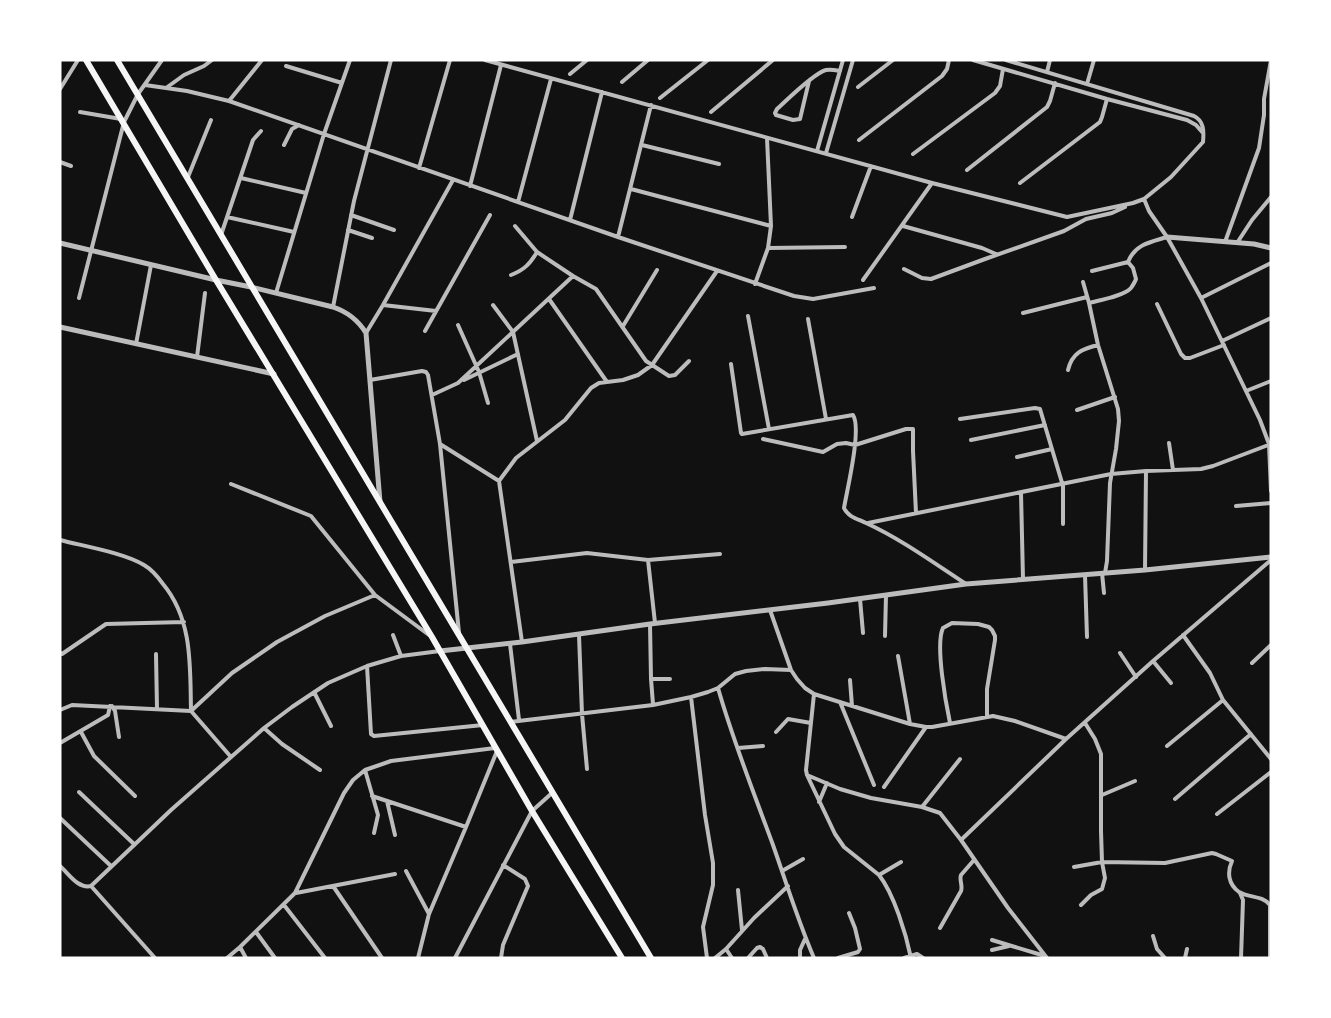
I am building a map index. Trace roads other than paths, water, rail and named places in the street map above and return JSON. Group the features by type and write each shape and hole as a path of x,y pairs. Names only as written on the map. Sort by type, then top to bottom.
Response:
{"main road":[{"path":"86,60 432,637 532,811 622,958"},
{"path":"117,60 651,958"}],"street":[{"path":"60,89 78,60"},
{"path":"79,298 122,120 162,60"},
{"path":"166,88 212,60"},
{"path":"229,101 262,60"},
{"path":"276,293 324,134 350,60"},
{"path":"333,307 351,215 391,60"},
{"path":"419,168 450,60"},
{"path":"485,60 817,152 1067,217 1133,203"},
{"path":"570,74 587,60"},
{"path":"622,82 648,60"},
{"path":"660,98 708,60"},
{"path":"711,112 773,60"},
{"path":"817,152 843,60"},
{"path":"826,153 853,60"},
{"path":"858,87 894,60"},
{"path":"860,140 942,76 949,60"},
{"path":"974,60 1187,120 1196,125 1203,134"},
{"path":"904,269 922,278 932,279 1064,231 1086,219 1112,213 1144,199 1171,177 1203,142 1203,124 1199,118 1006,60"},
{"path":"1047,72 1050,60"},
{"path":"1087,84 1094,60"},
{"path":"1225,242 1259,148 1271,60"},
{"path":"470,186 501,65"},
{"path":"286,66 342,83"},
{"path":"809,81 800,119 796,121 776,115 777,109 809,81 823,71 828,69 840,71"},
{"path":"913,154 995,93 1000,86 1003,69"},
{"path":"518,202 551,78"},
{"path":"967,170 1047,107 1055,83"},
{"path":"145,85 208,95 229,101 794,296 813,299 874,288"},
{"path":"570,220 602,92"},
{"path":"1020,183 1100,122 1107,99"},
{"path":"618,237 632,189 651,105"},
{"path":"80,112 122,120"},
{"path":"187,178 211,120"},
{"path":"284,145 292,129 299,125"},
{"path":"221,236 253,140 261,131"},
{"path":"756,284 768,248 771,226 767,138"},
{"path":"642,145 719,164"},
{"path":"60,162 70,166"},
{"path":"852,217 871,166"},
{"path":"241,178 306,192"},
{"path":"366,333 453,180"},
{"path":"863,280 932,183"},
{"path":"632,189 771,226"},
{"path":"1237,243 1271,197"},
{"path":"1144,199 1201,298 1260,420 1270,444 1271,491"},
{"path":"351,215 394,230"},
{"path":"425,332 490,215"},
{"path":"227,217 294,232"},
{"path":"515,226 537,252 596,289 646,361 666,375 672,376 689,361"},
{"path":"903,226 997,254"},
{"path":"348,230 372,238"},
{"path":"1128,262 1132,253 1139,246 1167,237 1269,246"},
{"path":"60,243 333,307 353,317 366,333 380,504"},
{"path":"768,248 845,247"},
{"path":"511,275 522,270 537,252"},
{"path":"1092,271 1128,262"},
{"path":"1089,303 1131,288 1136,274 1128,262"},
{"path":"1201,298 1271,263"},
{"path":"136,344 152,265"},
{"path":"623,326 657,270"},
{"path":"522,642 499,481 516,458 565,420 591,388 599,383 623,380 638,375 652,365 717,271"},
{"path":"458,383 573,276"},
{"path":"1083,282 1098,345 1115,397 1119,421 1111,474 1104,593"},
{"path":"197,357 205,293"},
{"path":"1023,313 1087,297"},
{"path":"549,299 607,382"},
{"path":"1157,304 1185,358 1190,358 1223,343 1271,318"},
{"path":"383,305 436,311"},
{"path":"493,305 513,332 537,441"},
{"path":"748,315 769,429"},
{"path":"808,319 826,419"},
{"path":"458,325 477,366 488,404"},
{"path":"60,327 274,374"},
{"path":"1068,370 1069,363 1076,353 1084,348 1098,345"},
{"path":"432,395 518,354"},
{"path":"731,364 742,434 853,415 856,420 855,445 844,508 847,513 868,523 966,584"},
{"path":"370,380 422,371 428,375 440,444 459,636"},
{"path":"1246,391 1271,381"},
{"path":"1077,410 1115,397"},
{"path":"960,419 1040,409 1064,492 1063,524"},
{"path":"971,440 1045,425"},
{"path":"763,439 823,452 837,444 855,445 906,429 913,429 916,513"},
{"path":"1169,443 1173,470"},
{"path":"440,444 499,481"},
{"path":"868,523 1111,474 1201,469 1270,444"},
{"path":"1017,457 1052,449"},
{"path":"1145,570 1146,471"},
{"path":"231,484 311,516 375,595 432,637"},
{"path":"1021,493 1023,579"},
{"path":"1236,506 1271,503"},
{"path":"60,540 126,557 144,565 169,590 184,622 190,654 190,711 231,757"},
{"path":"511,562 587,553 648,560 720,554"},
{"path":"88,887 231,757 292,707 328,683 367,666 401,656 510,644 966,584 1271,559"},
{"path":"961,840 1066,739 1271,559"},
{"path":"648,560 653,705"},
{"path":"1085,575 1087,637"},
{"path":"60,710 72,705 190,711 232,673 276,642 325,616 375,595"},
{"path":"885,636 886,595"},
{"path":"860,598 863,633"},
{"path":"770,609 792,670 801,684 814,694 926,727 987,716 1004,717 1066,739"},
{"path":"61,654 105,624 184,622"},
{"path":"950,723 943,682 940,636 943,628 952,622 984,625 992,630 995,636 987,689 987,716"},
{"path":"393,635 401,656"},
{"path":"579,635 587,769"},
{"path":"1183,636 1210,673 1223,700 1271,759"},
{"path":"510,644 519,720"},
{"path":"1252,663 1271,645"},
{"path":"1120,652 1136,677"},
{"path":"156,654 157,709"},
{"path":"898,656 910,724"},
{"path":"1153,661 1171,683"},
{"path":"367,666 371,734 374,736 483,725"},
{"path":"510,722 653,705 692,697 718,688 735,674 746,671 792,670"},
{"path":"651,679 670,679"},
{"path":"849,680 852,706"},
{"path":"718,688 727,719 814,958"},
{"path":"314,692 331,726"},
{"path":"814,694 807,776 835,834 844,847 879,875 884,883 896,909 911,957"},
{"path":"692,697 705,815 713,863 713,885 703,927 706,958"},
{"path":"1167,746 1223,700"},
{"path":"840,702 874,785"},
{"path":"60,743 108,715 111,706"},
{"path":"111,706 115,711 119,737"},
{"path":"777,732 788,719 811,723"},
{"path":"1081,905 1103,886 1105,878 1102,862 1101,754 1095,739 1084,723"},
{"path":"884,787 926,727"},
{"path":"264,728 282,744 320,770"},
{"path":"81,732 94,756 135,796"},
{"path":"1175,799 1251,734"},
{"path":"738,748 763,746"},
{"path":"227,958 296,893 344,792 365,770 391,761 497,749 429,914 418,958"},
{"path":"922,807 960,759"},
{"path":"365,770 378,815 374,833"},
{"path":"1217,814 1271,772"},
{"path":"807,776 871,798 922,807 940,813 1046,957"},
{"path":"1102,795 1135,781"},
{"path":"819,802 827,783"},
{"path":"80,792 134,844"},
{"path":"455,958 532,811 552,793"},
{"path":"372,796 466,827"},
{"path":"387,801 395,835"},
{"path":"60,818 111,866"},
{"path":"1074,867 1102,862 1165,863 1216,854 1232,861 1228,873 1229,879 1243,900 1241,958"},
{"path":"782,871 803,859"},
{"path":"940,928 962,889 961,875 974,860"},
{"path":"879,875 901,862"},
{"path":"501,958 503,945 528,886 525,879 503,865"},
{"path":"60,866 80,885 88,887 155,958"},
{"path":"406,871 429,914"},
{"path":"296,893 395,874"},
{"path":"333,886 382,958"},
{"path":"715,958 788,886"},
{"path":"738,891 742,931"},
{"path":"1239,892 1268,902 1270,958"},
{"path":"284,905 325,958"},
{"path":"838,958 858,952 860,949 849,913"},
{"path":"256,932 275,958"},
{"path":"1153,936 1157,949 1165,958"},
{"path":"800,958 800,950 805,938"},
{"path":"992,940 1046,957"},
{"path":"992,950 1010,946"},
{"path":"240,947 246,958"},
{"path":"747,958 760,947 767,958"},
{"path":"726,949 732,958"},
{"path":"1185,958 1187,949"},
{"path":"459,951 460,958"},
{"path":"904,958 917,954 921,957"}]}
